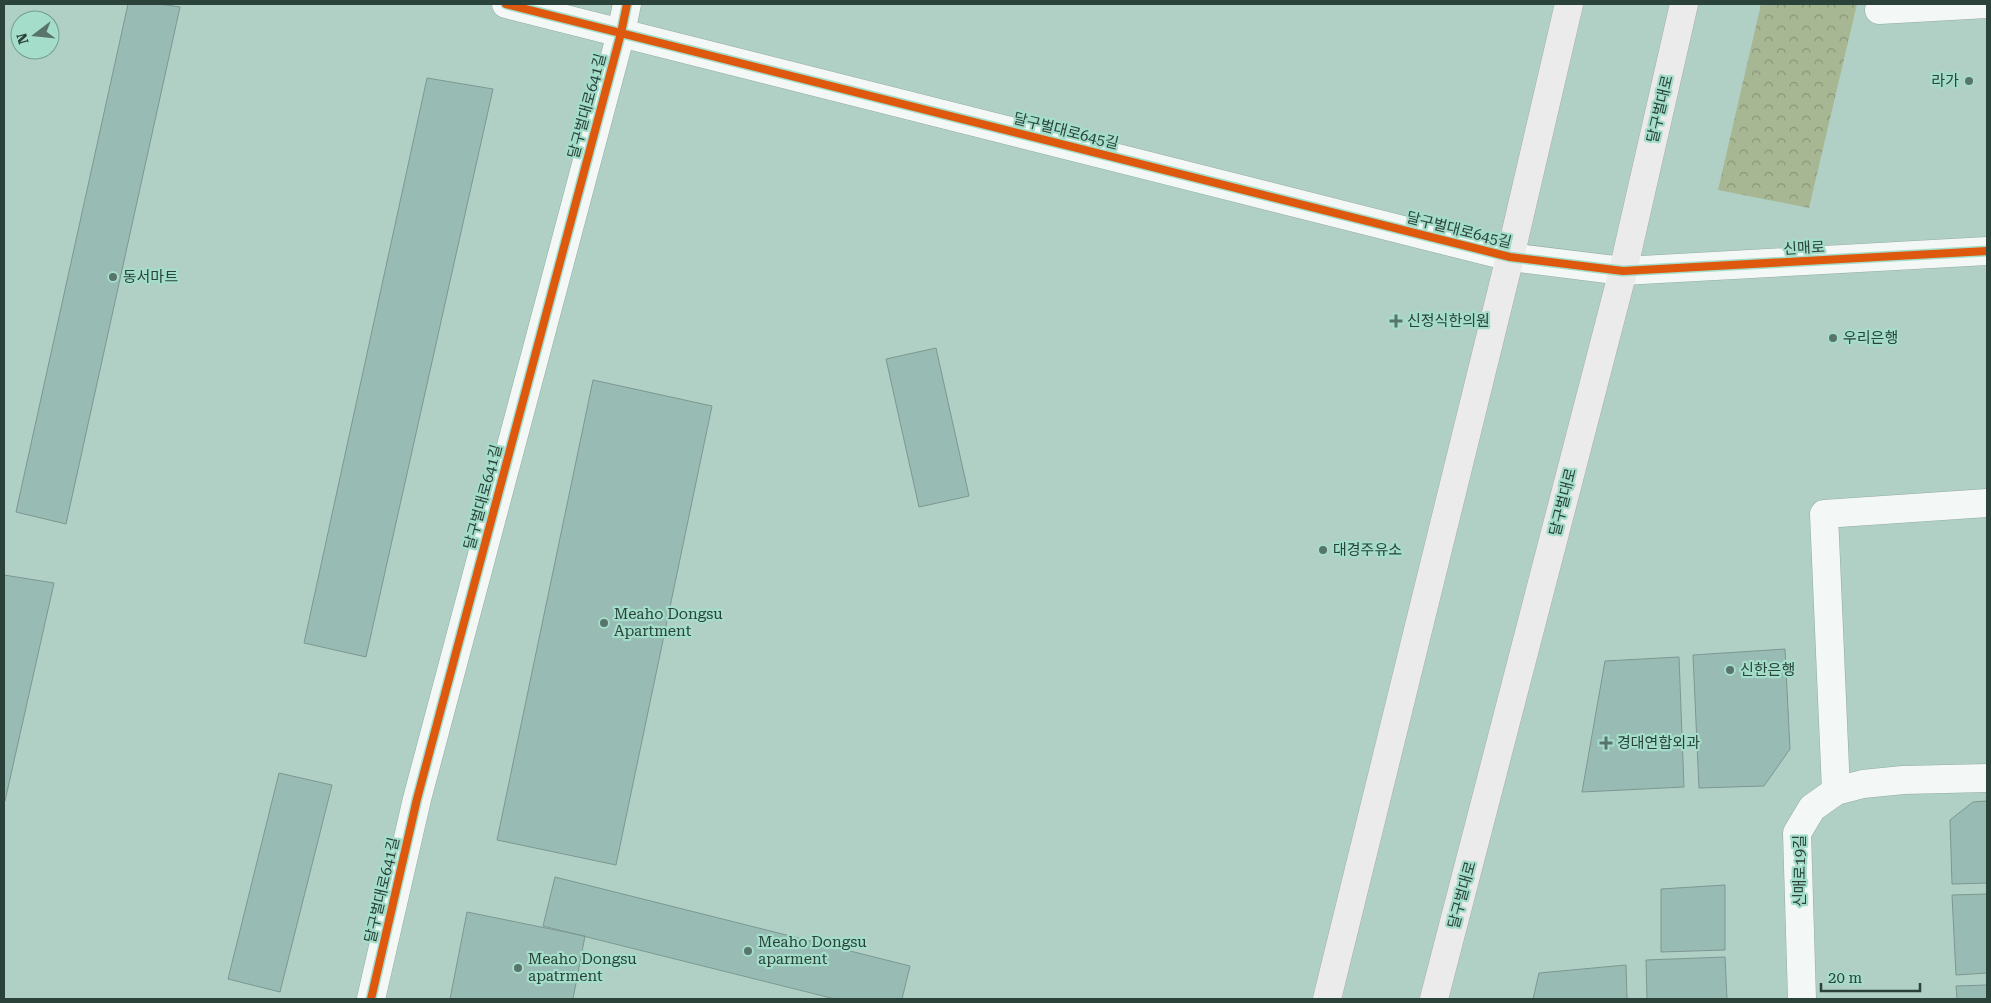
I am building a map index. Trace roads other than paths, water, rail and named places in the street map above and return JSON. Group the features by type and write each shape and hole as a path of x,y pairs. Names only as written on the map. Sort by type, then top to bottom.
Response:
{"main road":[{"path":"1328,999 1510,257 1569,4"},
{"name":"달구벌대로","path":"1434,999 1484,812 1622,271 1684,4"}],"street":[{"name":"달구벌대로645길","path":"506,4 1510,257 1622,271"},
{"name":"달구벌대로641길","path":"371,999 416,799 621,33 627,4"},
{"path":"1880,4 1879,10 1987,4"},
{"name":"신매로","path":"1622,271 1987,251"},
{"path":"1836,791 1824,514 1987,503"},
{"name":"신매로19길","path":"1802,999 1797,833 1812,808 1836,791 1863,784 1903,780 1987,778"}],"place":[{"name":"라가","path":"1969,81"},
{"name":"동서마트","path":"113,277"},
{"name":"신정식한의원","path":"1396,321"},
{"name":"우리은행","path":"1833,338"},
{"name":"대경주유소","path":"1323,550"},
{"name":"Meaho Dongsu Apartment","path":"604,623"},
{"name":"신한은행","path":"1730,670"},
{"name":"경대연합외과","path":"1606,743"},
{"name":"Meaho Dongsu aparment","path":"748,951"},
{"name":"Meaho Dongsu apatrment","path":"518,968"}]}
